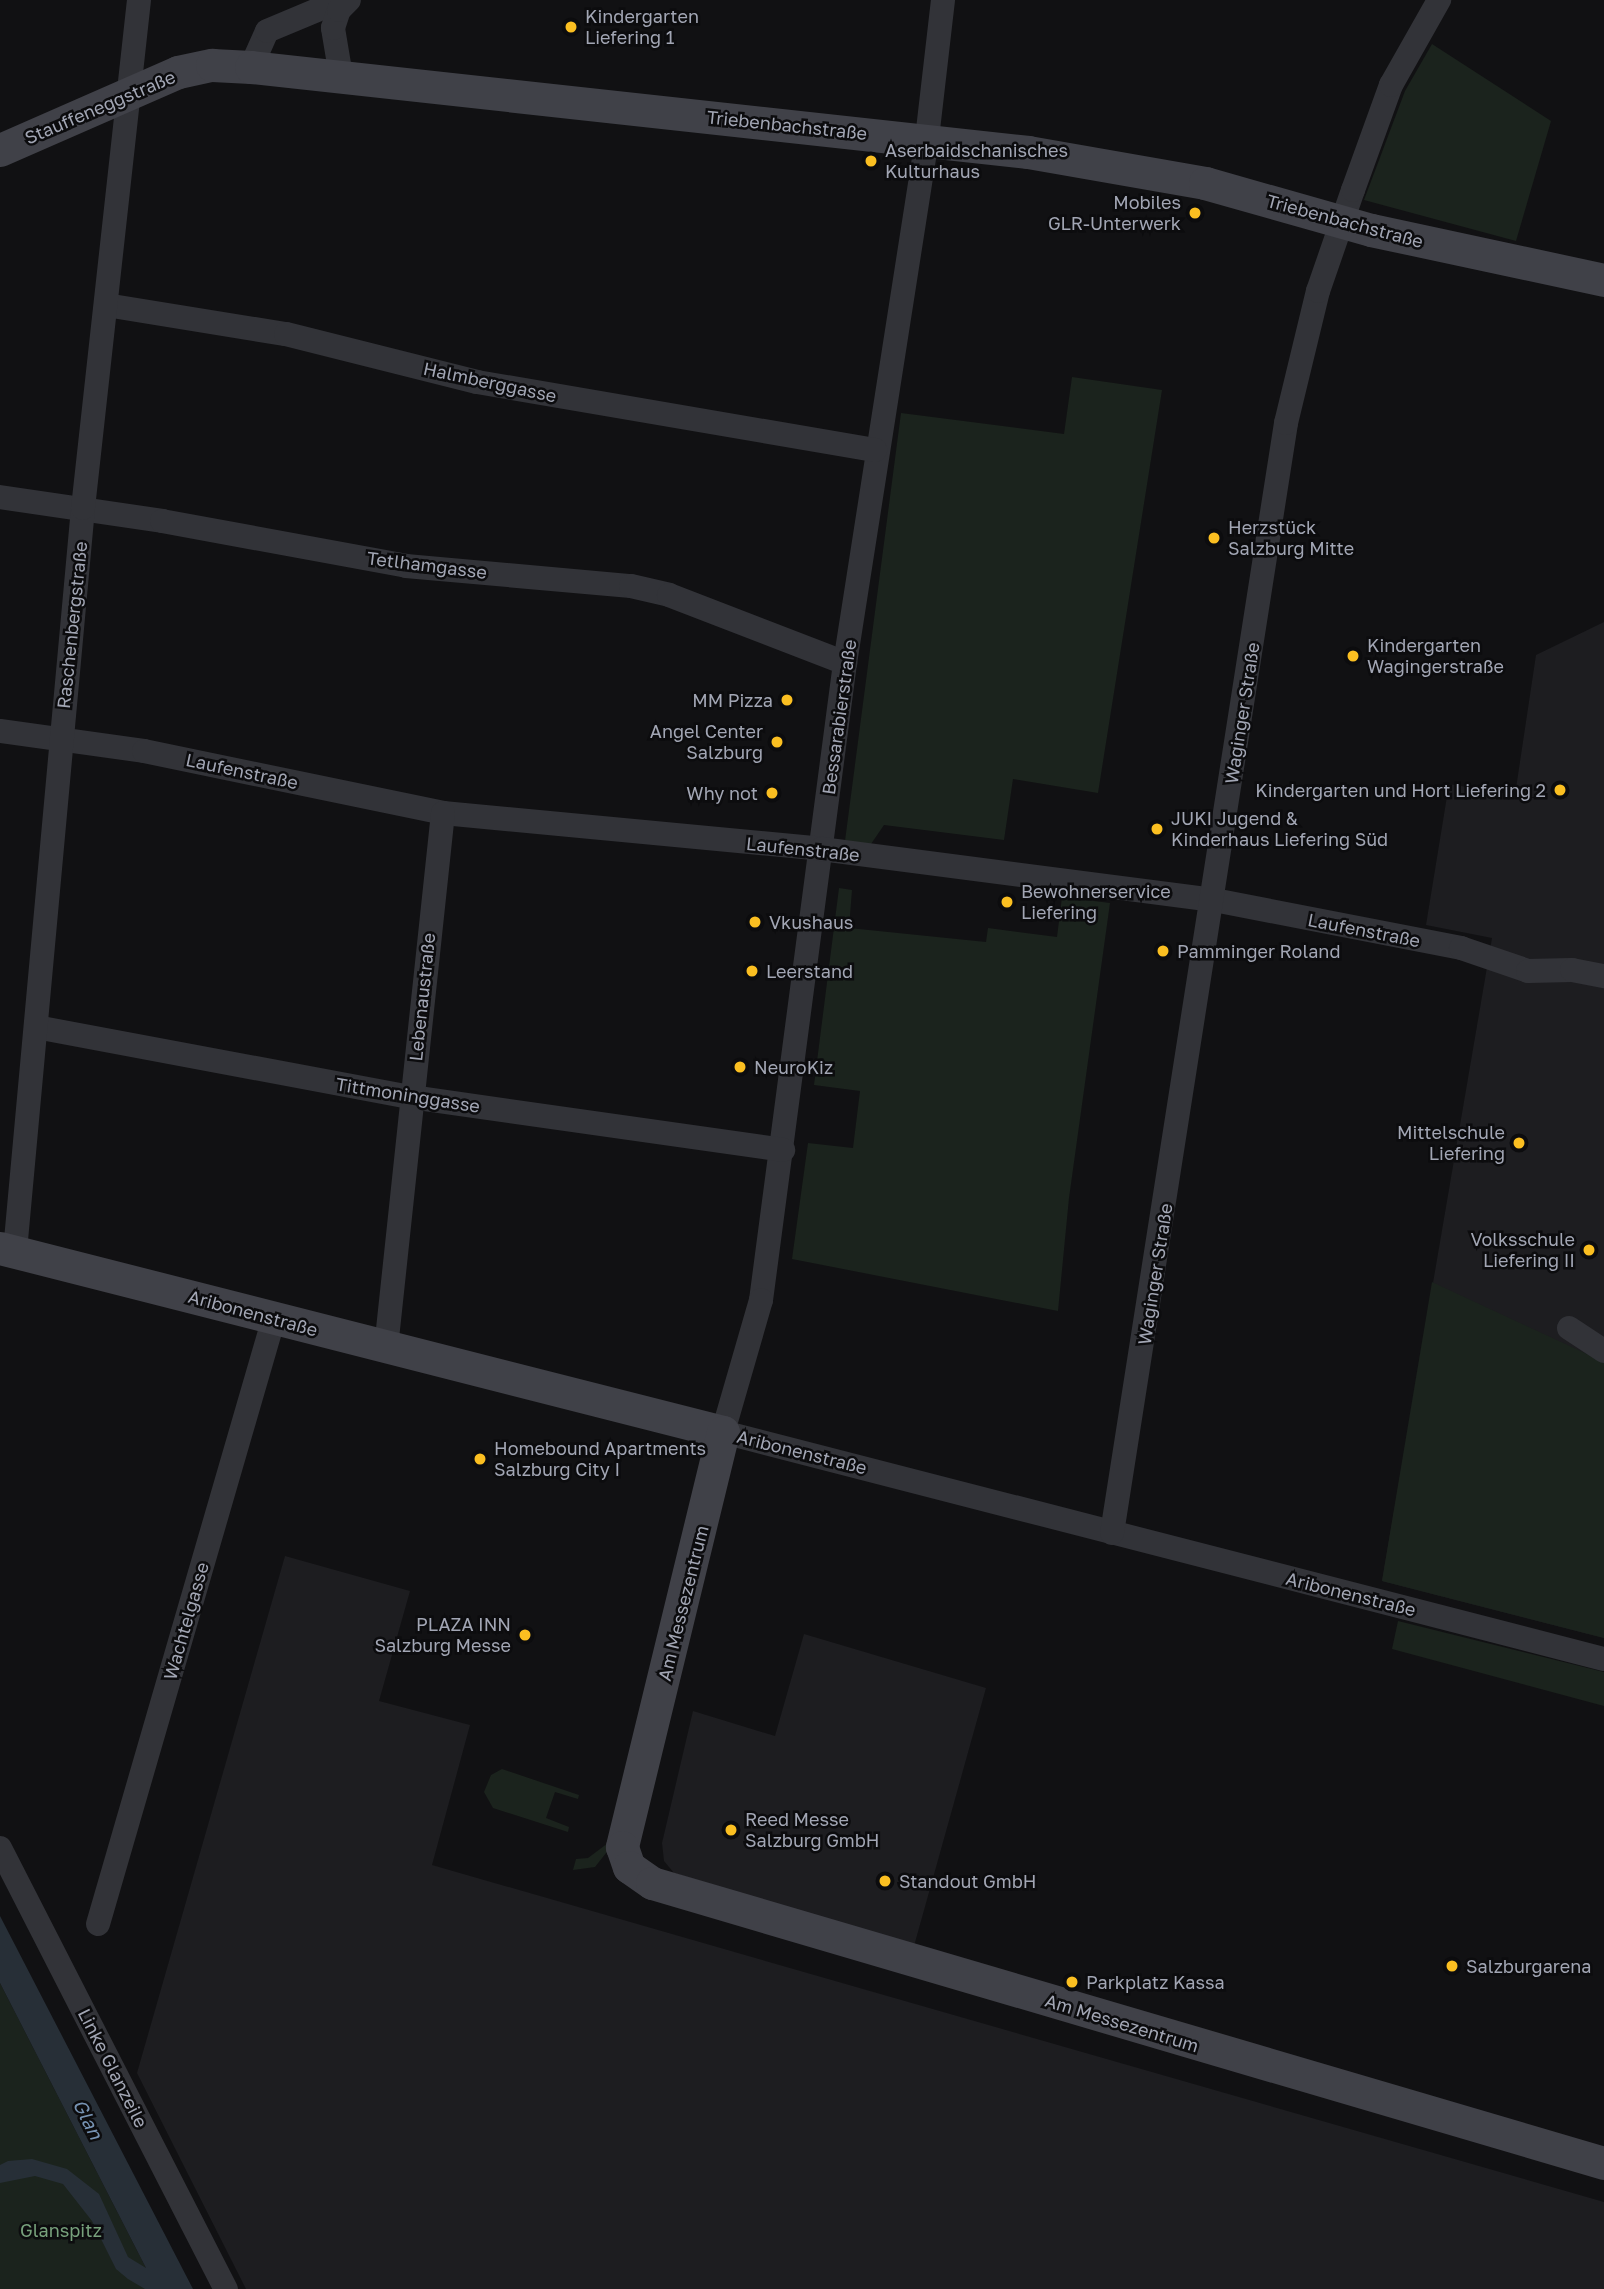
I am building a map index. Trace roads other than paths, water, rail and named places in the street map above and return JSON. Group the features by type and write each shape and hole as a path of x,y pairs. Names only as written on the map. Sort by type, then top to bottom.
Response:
{"street":[{"name":"Raschenbergstraße","path":"7,1250 36,1027 83,508 139,0"},
{"path":"251,66 267,31 341,0"},
{"path":"341,76 333,28 339,10 349,0"},
{"name":"Bessarabierstraße","path":"723,1432 761,1300 783,1150 845,663 875,450 927,139 943,0"},
{"name":"Waginger Straße","path":"1112,1533 1214,901 1286,423 1318,291 1391,85 1438,0"},
{"name":"Stauffeneggstraße","path":"0,150 178,72 212,65 251,66"},
{"name":"Triebenbachstraße","path":"251,66 927,139 1205,183 1479,257 1604,280"},
{"name":"Halmberggasse","path":"106,305 286,334 477,382 875,450"},
{"name":"Tetlhamgasse","path":"0,497 83,508 407,566 631,586 669,595 845,663"},
{"name":"Laufenstraße","path":"0,731 144,751 443,813 821,849 1214,901 1461,948 1528,971 1572,970 1604,976"},
{"name":"Lebenaustraße","path":"386,1348 443,813"},
{"name":"Tittmoninggasse","path":"36,1027 411,1097 783,1150"},
{"name":"Aribonenstraße","path":"7,1250 1604,1659"},
{"name":"Wachtelgasse","path":"98,1924 274,1318"},
{"path":"1569,1328 1604,1351"},
{"name":"Am Messezentrum","path":"723,1432 622,1847 623,1858 642,1877 1250,2062 1604,2163"},
{"name":"Linke Glanzeile","path":"0,1849 226,2289"}],"water":[{"name":"Glan","path":"0,1916 193,2289 145,2289 128,2279 116,2269 92,2221 63,2184 35,2176 0,2183 0,2165 8,2161 32,2159 67,2169 99,2194 128,2257 146,2268 0,1983"}],"place":[{"name":"Kindergarten Liefering 1","path":"571,27"},
{"name":"Aserbaidschanisches Kulturhaus","path":"871,161"},
{"name":"Mobiles GLR-Unterwerk","path":"1195,213"},
{"name":"Herzstück Salzburg Mitte","path":"1214,538"},
{"name":"Kindergarten Wagingerstraße","path":"1353,656"},
{"name":"MM Pizza","path":"787,700"},
{"name":"Angel Center Salzburg","path":"777,742"},
{"name":"Kindergarten und Hort Liefering 2","path":"1560,790"},
{"name":"Why not","path":"772,793"},
{"name":"JUKI Jugend & Kinderhaus Liefering Süd","path":"1157,829"},
{"name":"Bewohnerservice Liefering","path":"1007,902"},
{"name":"Vkushaus","path":"755,922"},
{"name":"Pamminger Roland","path":"1163,951"},
{"name":"Leerstand","path":"752,971"},
{"name":"NeuroKiz","path":"740,1067"},
{"name":"Mittelschule Liefering","path":"1519,1143"},
{"name":"Volksschule Liefering II","path":"1589,1250"},
{"name":"Homebound Apartments Salzburg City I","path":"480,1459"},
{"name":"PLAZA INN Salzburg Messe","path":"525,1635"},
{"name":"Reed Messe Salzburg GmbH","path":"731,1830"},
{"name":"Standout GmbH","path":"885,1881"},
{"name":"Salzburgarena","path":"1452,1966"},
{"name":"Parkplatz Kassa","path":"1072,1982"}],"park label":[{"name":"Glanspitz","path":"61,2230"}]}
